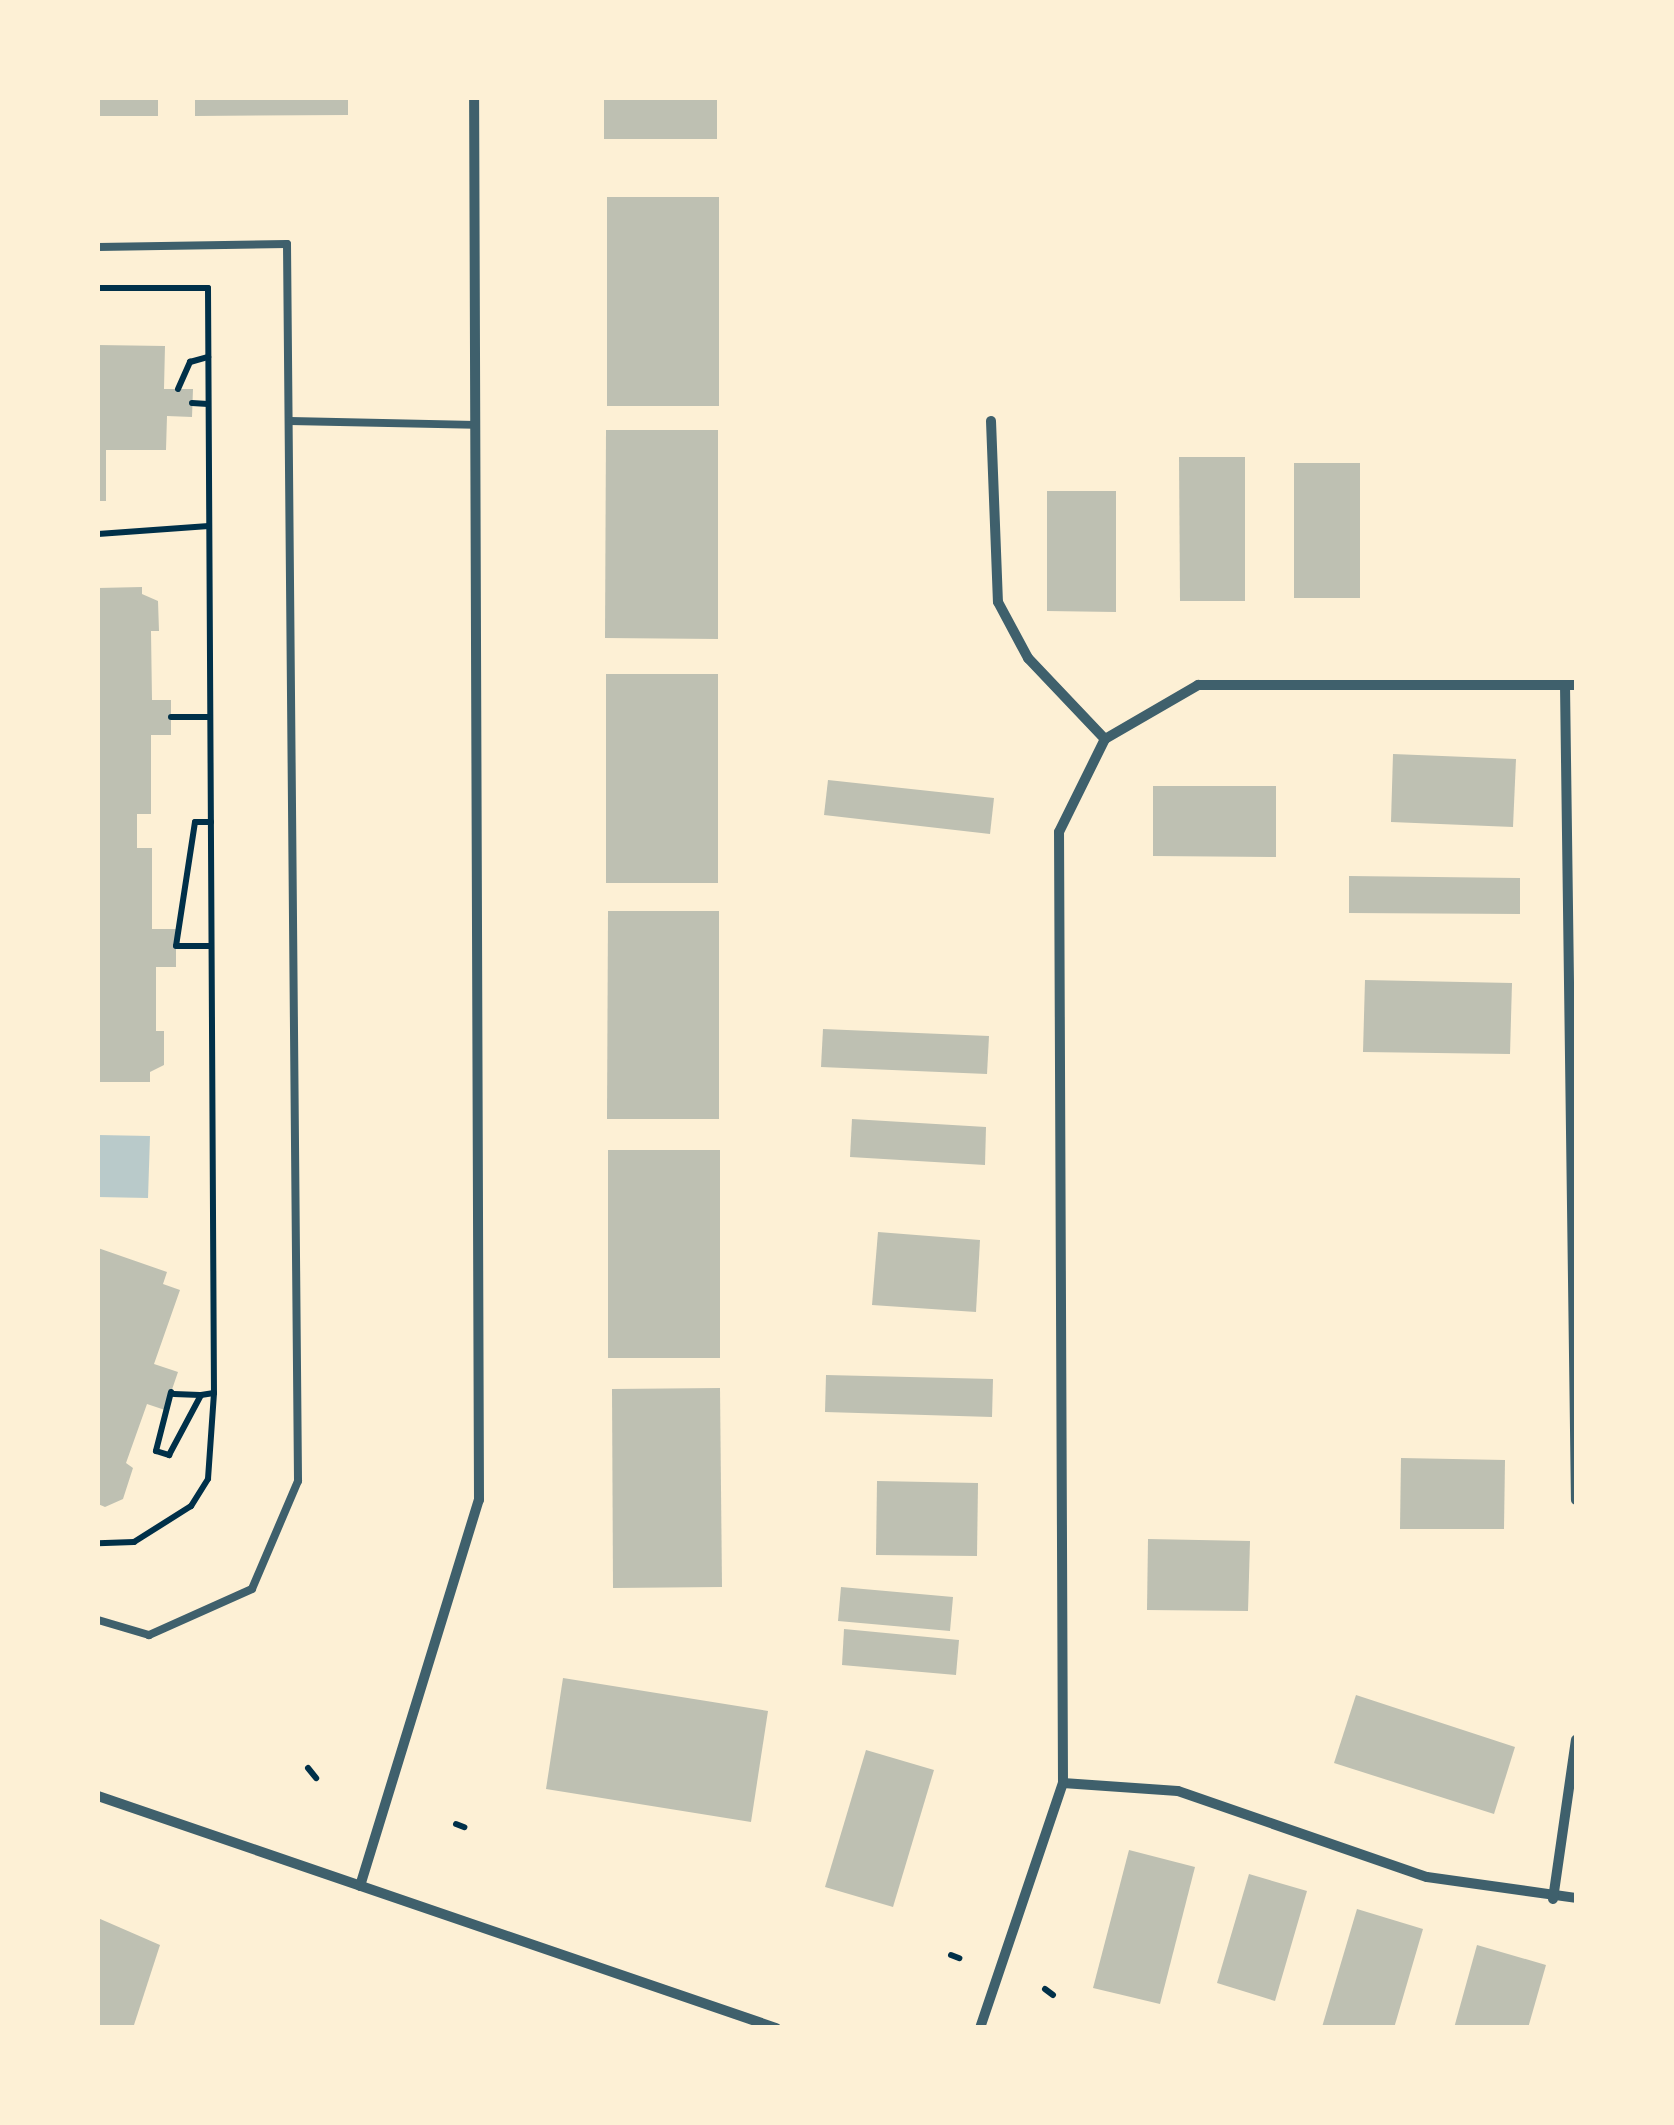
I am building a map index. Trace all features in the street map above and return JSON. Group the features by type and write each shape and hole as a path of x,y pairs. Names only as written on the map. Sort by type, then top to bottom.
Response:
{"street":[{"path":"360,1886 478,1500 474,98"},
{"path":"991,421 998,602 1028,658 1105,739"},
{"path":"980,2028 1062,1784 1059,832 1105,739 1198,685 1571,685 1576,1500"},
{"path":"1553,1898 1576,1740"},
{"path":"1062,1784 1178,1791 1426,1877 1553,1898 1576,1898"},
{"path":"98,1796 776,2028"}],"lane":[{"path":"98,247 286,244 298,1481 252,1589 149,1635 98,1620"},
{"path":"290,421 475,425"}],"path":[{"path":"98,288 208,288 214,1393 211,1463 192,1506 134,1542 98,1543"},
{"path":"178,389 190,362 208,358"},
{"path":"192,404 208,404"},
{"path":"98,534 209,526"},
{"path":"171,717 210,717"},
{"path":"210,822 195,822 176,946 212,946"},
{"path":"202,1395 169,1455 156,1451 172,1393 214,1393"},
{"path":"308,1768 316,1778"}],"shaded area":[{"path":"98,1135 150,1136 148,1198 98,1197"}],"building":[{"path":"98,98 158,98 158,116 98,116"},
{"path":"195,98 348,98 348,115 195,116"},
{"path":"604,98 717,98 717,139 604,139"},
{"path":"607,197 719,197 719,406 607,406"},
{"path":"98,345 165,346 164,389 193,389 192,417 167,416 166,450 106,450 106,501 98,501"},
{"path":"606,430 718,430 718,639 605,638"},
{"path":"1179,457 1245,457 1245,601 1180,601"},
{"path":"1294,463 1360,463 1360,598 1294,598"},
{"path":"1047,491 1116,491 1116,612 1047,611"},
{"path":"142,587 142,594 158,601 159,631 151,631 152,700 171,700 171,735 151,735 151,814 137,814 137,848 152,848 152,929 176,929 176,967 156,967 156,1031 164,1031 164,1065 150,1072 150,1082 98,1082 98,588"},
{"path":"606,674 718,674 718,883 606,883"},
{"path":"1393,754 1516,759 1513,827 1391,822"},
{"path":"828,780 994,798 990,834 824,815"},
{"path":"1153,786 1276,786 1276,857 1153,856"},
{"path":"1349,876 1520,878 1520,914 1349,913"},
{"path":"608,911 719,911 719,1119 607,1119"},
{"path":"1365,980 1512,983 1510,1054 1363,1052"},
{"path":"823,1029 989,1036 987,1074 821,1067"},
{"path":"852,1119 986,1127 985,1165 850,1157"},
{"path":"608,1150 720,1150 720,1358 608,1358"},
{"path":"878,1232 980,1240 976,1312 872,1305"},
{"path":"98,1248 167,1272 163,1284 180,1290 154,1364 178,1372 165,1410 147,1404 126,1463 133,1468 123,1499 105,1507 98,1504"},
{"path":"826,1375 993,1379 992,1417 825,1412"},
{"path":"720,1388 722,1587 613,1588 612,1389"},
{"path":"1401,1458 1505,1460 1504,1529 1400,1529"},
{"path":"877,1481 978,1483 977,1556 876,1555"},
{"path":"1148,1539 1250,1541 1248,1611 1147,1610"},
{"path":"841,1587 953,1597 950,1631 838,1621"},
{"path":"844,1629 959,1640 956,1675 842,1665"},
{"path":"563,1678 768,1711 751,1822 546,1789"},
{"path":"1356,1695 1515,1747 1494,1814 1334,1763"},
{"path":"866,1750 934,1770 893,1907 825,1887"},
{"path":"1129,1850 1195,1867 1160,2004 1093,1988"},
{"path":"1249,1874 1307,1891 1275,2001 1217,1983"},
{"path":"1357,1909 1423,1929 1394,2028 1322,2027"},
{"path":"98,1918 160,1945 133,2028 98,2028"},
{"path":"1477,1945 1546,1965 1528,2028 1454,2028"}]}
